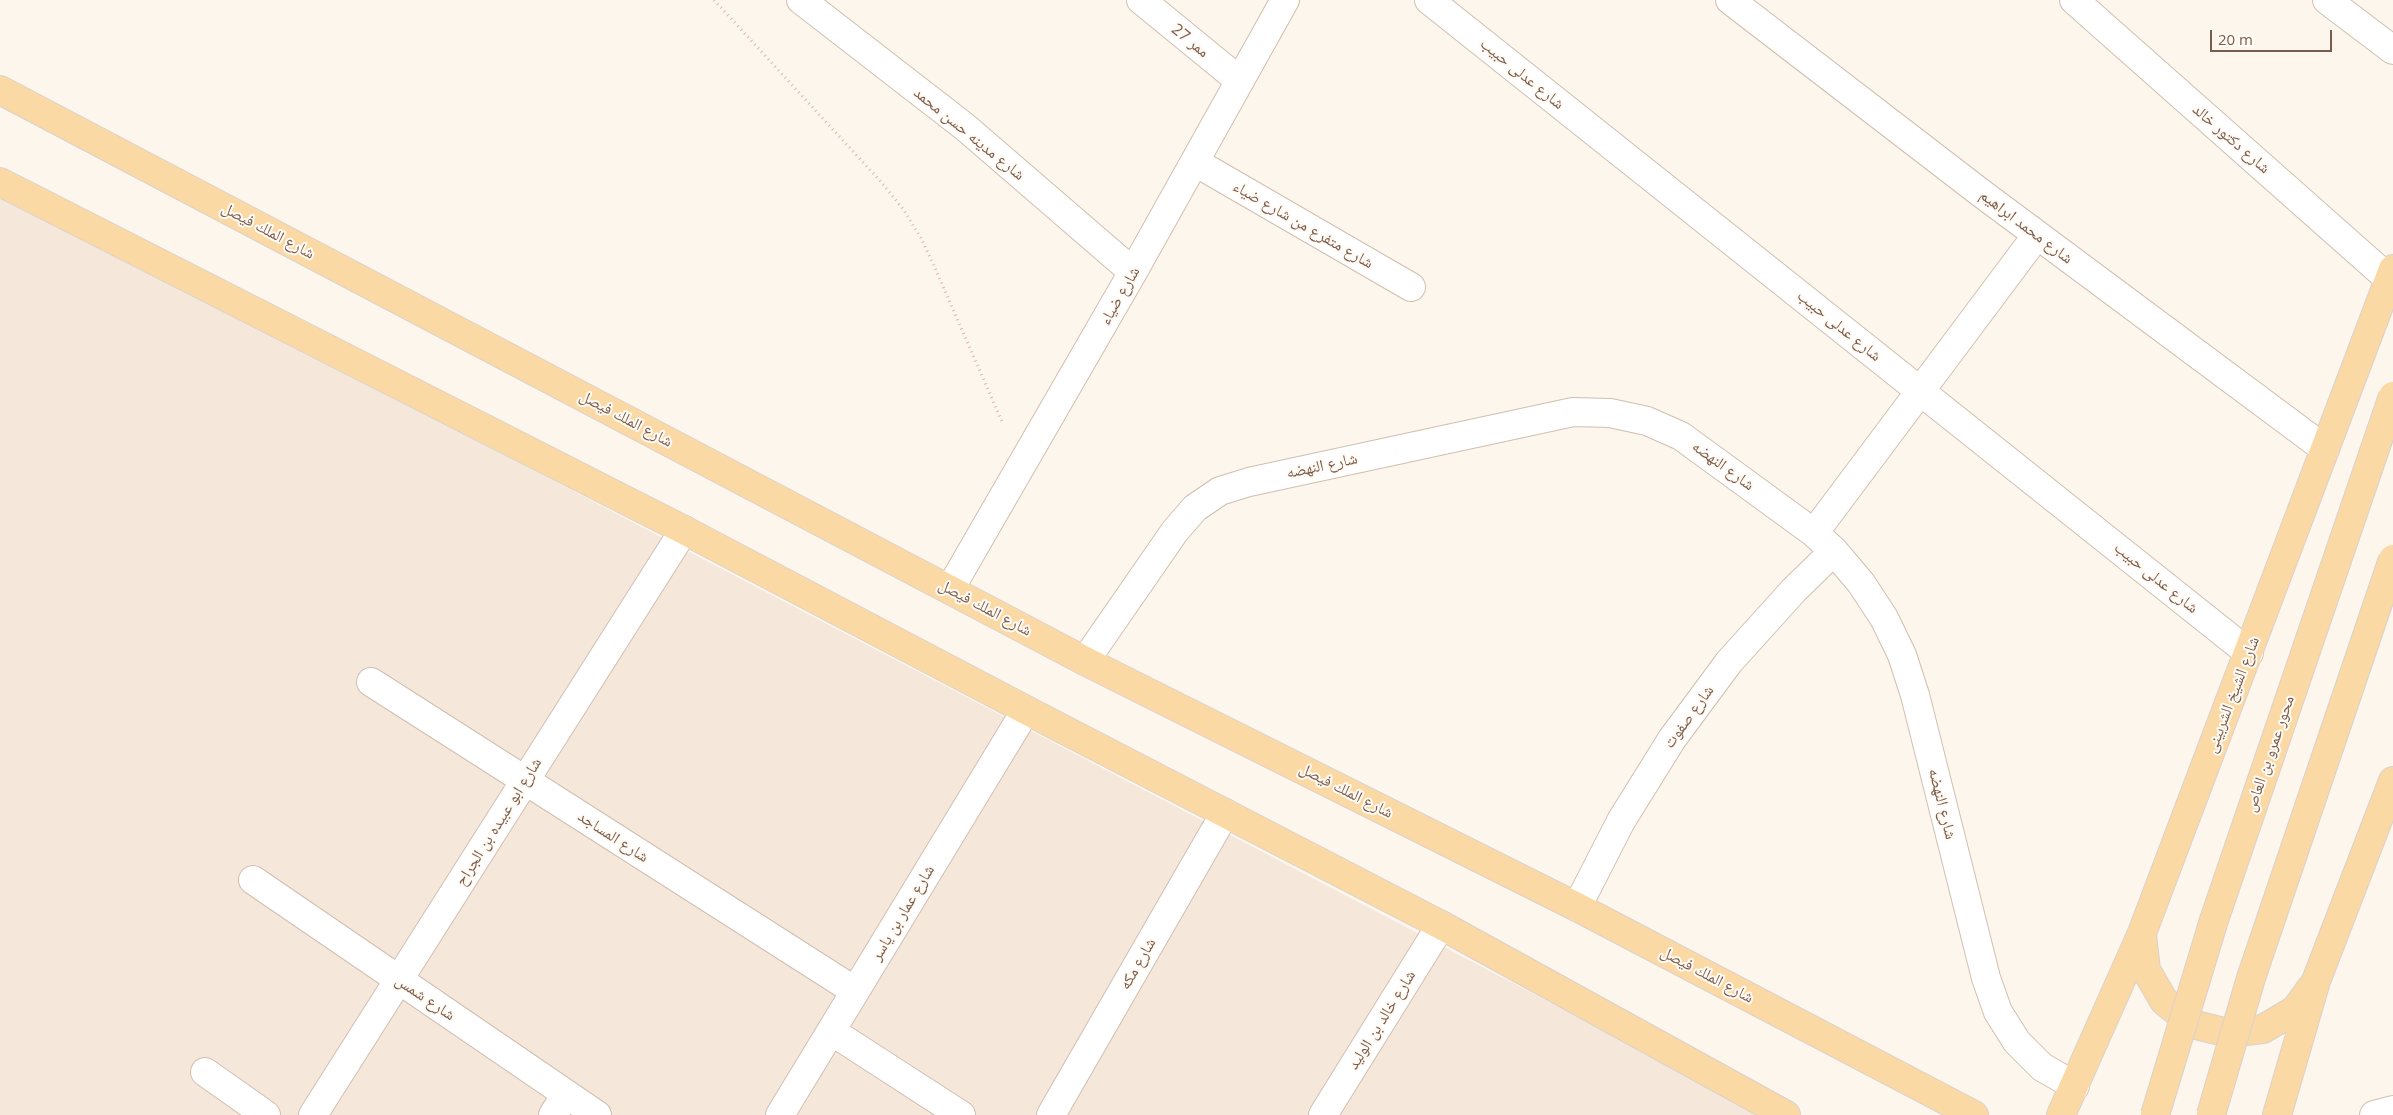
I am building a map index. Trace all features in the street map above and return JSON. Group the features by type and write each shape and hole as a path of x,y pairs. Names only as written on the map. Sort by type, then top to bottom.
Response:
{"main road":[{"name":"شارع الملك فيصل","path":"0,90 1085,660 1576,906 1974,1115"},
{"path":"0,182 684,530 1441,925 1786,1115"},
{"name":"شارع الشيخ الشربينى","path":"2061,1115 2142,933 2391,274"},
{"name":"محور عمرو بن العاص","path":"2155,1115 2214,920 2393,396"},
{"path":"2211,1115 2251,978 2393,559"},
{"path":"2277,1115 2316,981 2387,817 2393,781"},
{"path":"2142,933 2146,970 2164,1001 2192,1024 2228,1033 2263,1028 2295,1010 2316,981"}],"street":[{"name":"شارع مدينه حسن محمد","path":"801,0 971,132 1133,272"},
{"name":"ممر 27","path":"1140,0 1240,81"},
{"name":"شارع ضياء","path":"950,589 1133,272 1285,0"},
{"name":"شارع عدلى حبيب","path":"1429,0 2249,652"},
{"name":"شارع محمد ابراهيم","path":"1730,0 2037,235 2325,449"},
{"name":"شارع دكتور خالد","path":"2074,0 2391,274"},
{"path":"2327,0 2393,50"},
{"name":"شارع متفرع من شارع ضياء","path":"1195,162 1412,287"},
{"path":"1814,533 2037,235"},
{"name":"شارع النهضه","path":"1085,660 1175,531 1194,508 1220,491 1249,482 1573,412 1610,413 1647,421 1681,436 1814,533 1834,551 1861,583 1884,618 1902,655 1915,695 1986,978 1998,1012 2017,1042 2042,1067 2075,1086"},
{"name":"شارع ابو عبيده بن الجراح","path":"313,1115 684,530"},
{"name":"شارع صفوت","path":"1576,906 1620,821 1672,739 1729,662 1794,590 1834,551"},
{"name":"شارع المساجد","path":"371,682 855,991"},
{"name":"شارع عمار بن ياسر","path":"780,1115 1026,710"},
{"name":"شارع مكه","path":"1051,1115 1225,813"},
{"name":"شارع شمس","path":"253,880 399,980 560,1105 597,1115"},
{"name":"شارع خالد بن الوليد","path":"1323,1115 1441,925"},
{"path":"831,1031 961,1115"},
{"path":"205,1072 266,1115"},
{"path":"2374,1115 2393,1110"}],"path":[{"path":"714,0 882,183 903,209 921,238 935,268 1022,466"}],"shaded area":[{"path":"0,191 1765,1115 0,1115"}]}
